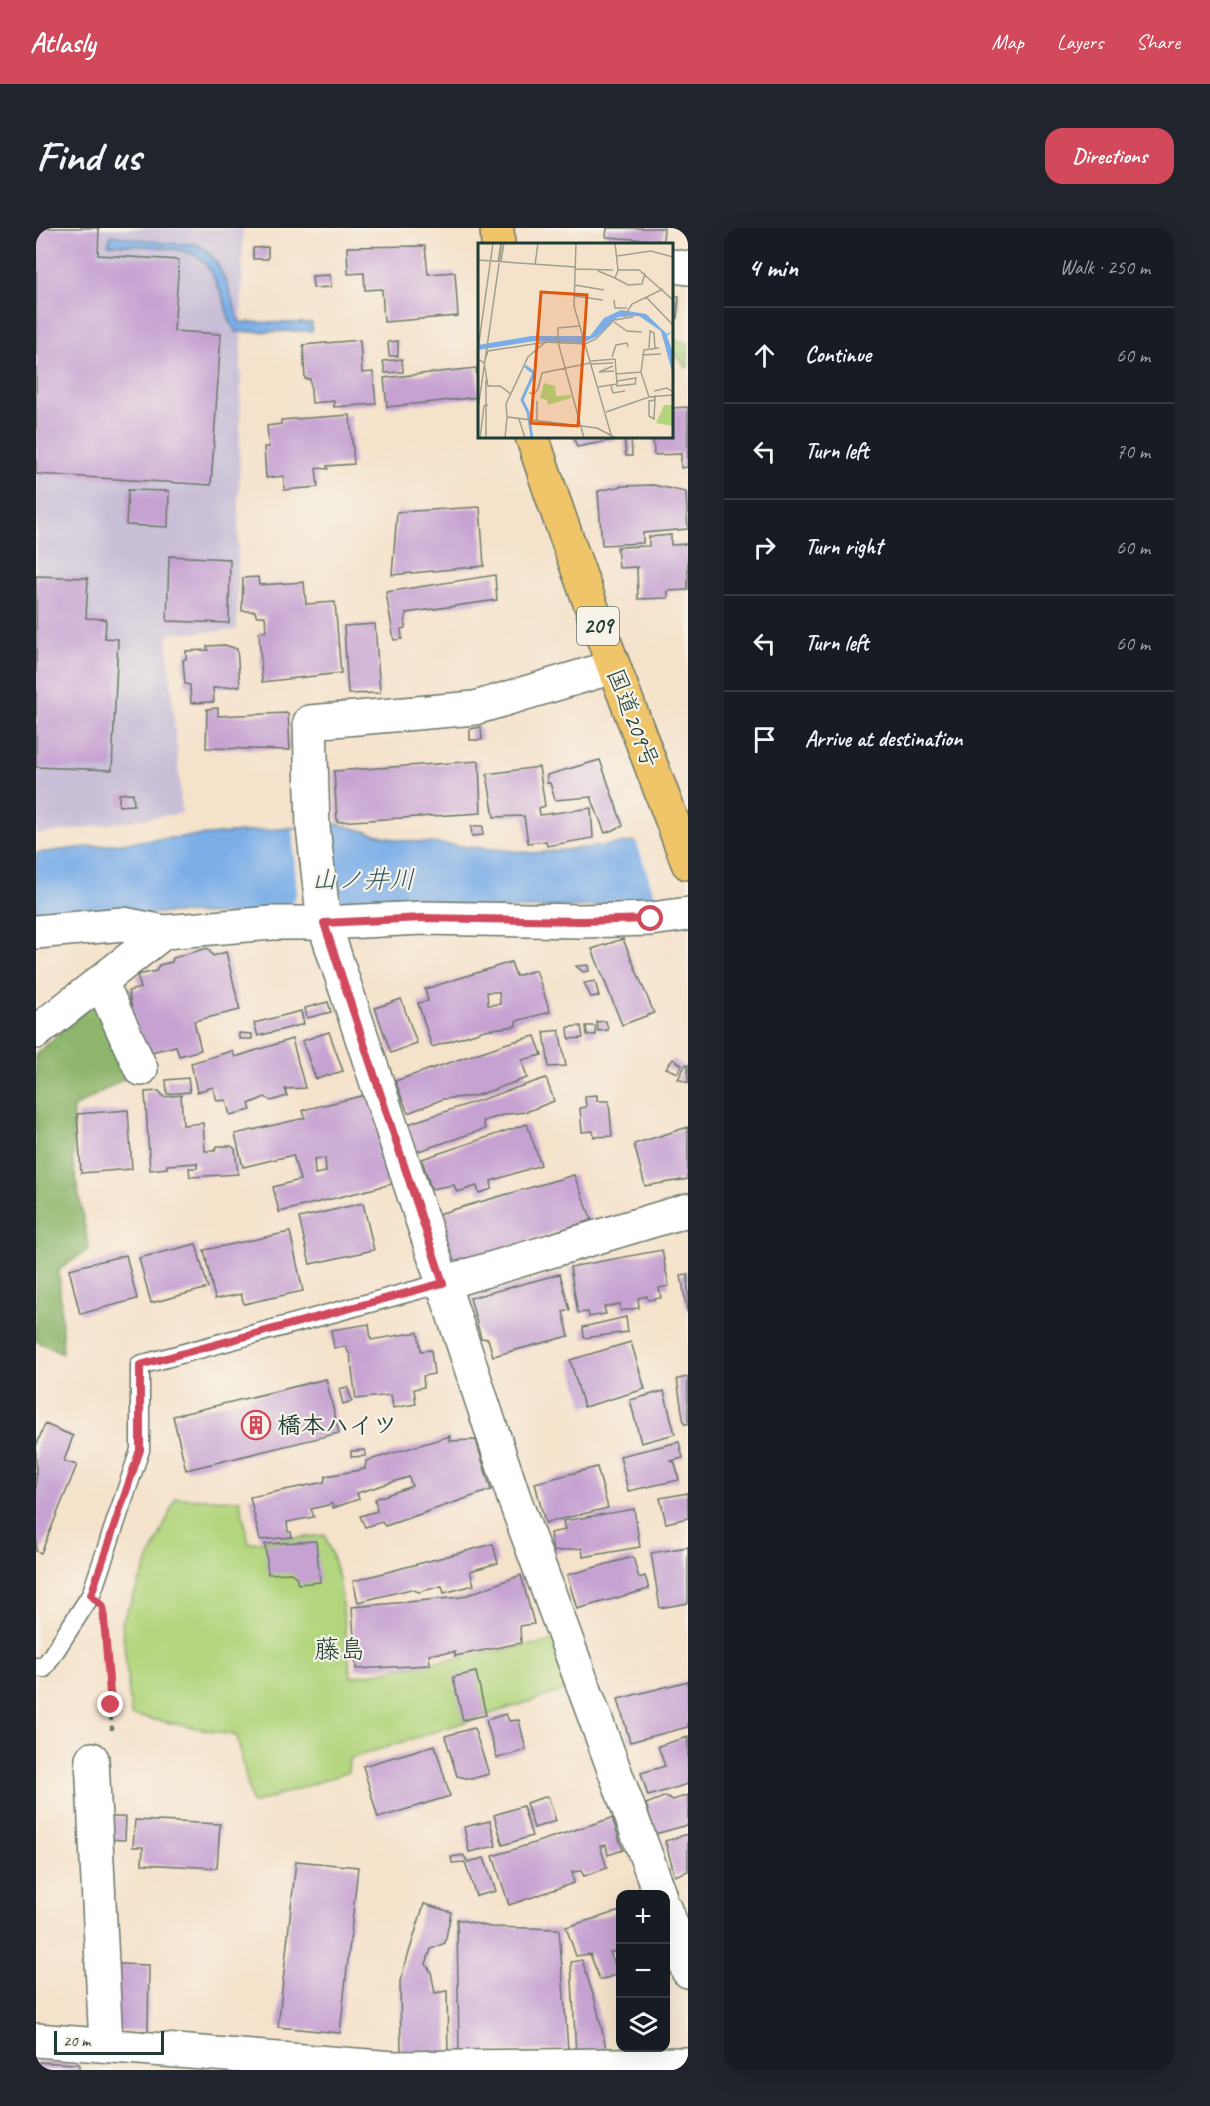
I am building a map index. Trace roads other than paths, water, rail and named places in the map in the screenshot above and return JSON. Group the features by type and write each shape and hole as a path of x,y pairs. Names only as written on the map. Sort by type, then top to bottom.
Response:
{"highway":[{"path":"497,228 498,243"},
{"name":"国道209号","path":"533,438 555,508 613,667 688,863"}],"street":[{"path":"673,266 688,268"},
{"path":"613,667 476,708 310,722 313,827 323,918 514,1498 659,1890"},
{"path":"36,932 123,924 164,932 323,918 581,921 651,919 688,914"},
{"path":"36,1032 164,932"},
{"path":"100,982 141,1069"},
{"path":"443,1283 688,1210"},
{"path":"102,1749 106,2045"},
{"path":"670,1921 688,1971"},
{"path":"36,2040 394,2069 688,2064"}],"lane":[{"path":"36,1667 44,1668 91,1595 140,1450 140,1365 443,1283"}],"water":[{"path":"111,235 176,244 194,244 203,248 224,277 239,322 312,323 312,331 236,332 214,279 199,258 169,248 108,244"},
{"name":"山ノ井川","path":"338,824 398,840 534,853 646,840 660,904 284,915 162,913 36,922 36,853 148,840"}],"place":[{"name":"橋本ハイツ","path":"256,1425"}],"district":[{"name":"藤島","path":"340,1649"}]}
